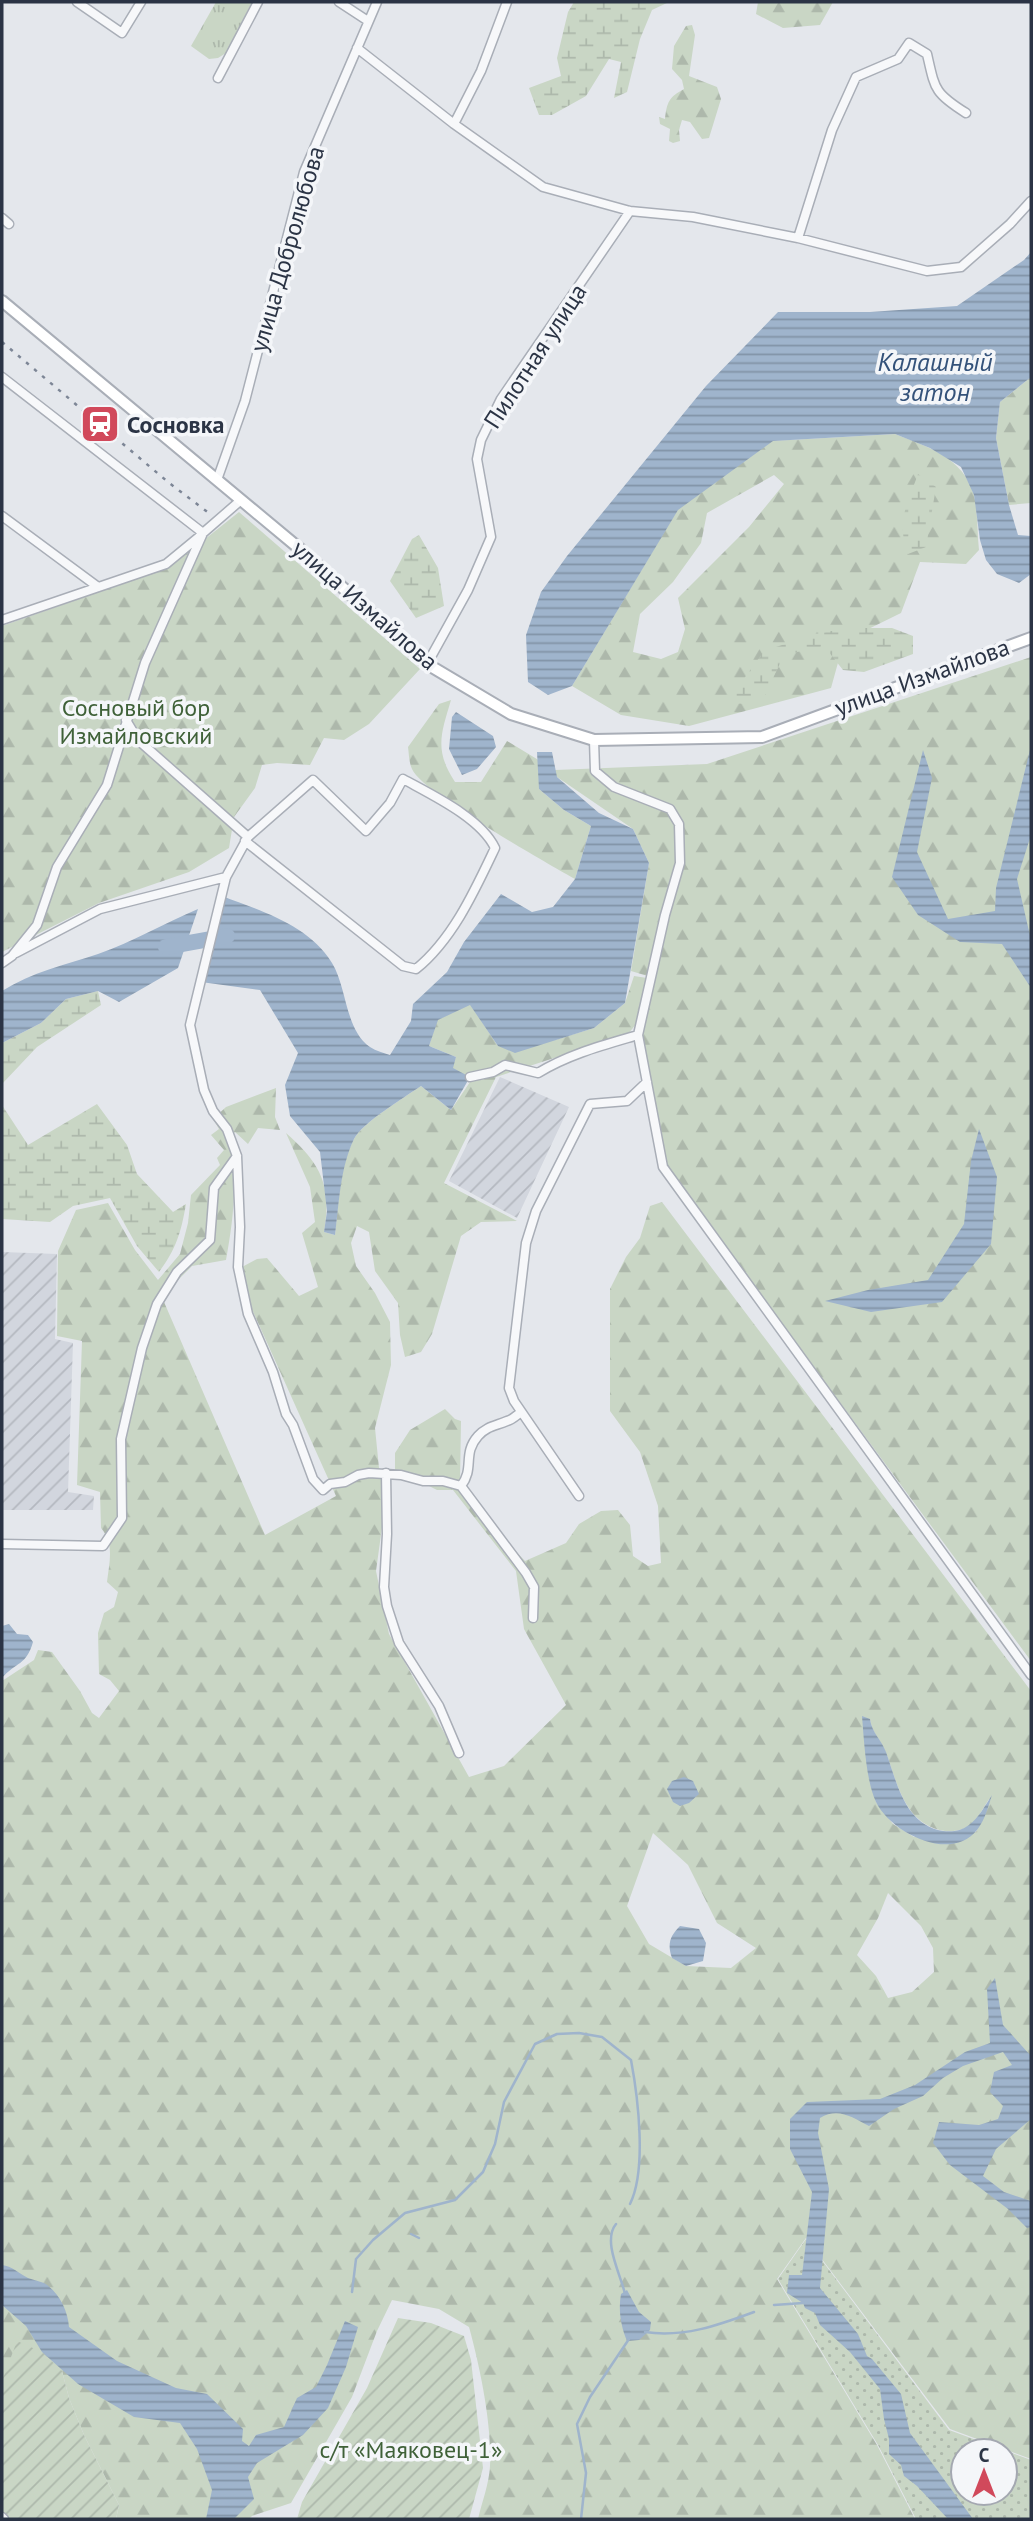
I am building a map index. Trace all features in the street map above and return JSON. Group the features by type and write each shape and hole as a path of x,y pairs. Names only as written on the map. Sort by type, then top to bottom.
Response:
{"main road":[{"name":"улица Измайлова","path":"2,302 300,549 427,664 511,714 594,740 762,737 1031,638"}],"street":[{"path":"77,2 122,33 141,2"},
{"path":"218,78 258,2"},
{"path":"340,2 368,22"},
{"name":"улица Добролюбова","path":"217,480 245,401 304,172 377,2"},
{"path":"454,124 481,71 508,2"},
{"path":"798,238 832,130 856,78 898,59 909,43 928,54 935,90 966,113"},
{"path":"356,48 454,124 543,187 630,211 693,217 798,238 928,271 961,267 1010,224 1031,201"},
{"name":"Пилотная улица","path":"427,664 468,590 491,537 477,459 481,440 501,399 630,211"},
{"path":"2,377 203,533"},
{"path":"2,620 166,564 241,500"},
{"path":"2,516 98,587"},
{"path":"12,956 37,925 57,867 107,785 145,663 203,533"},
{"path":"126,720 138,740 246,839 402,966 416,968 433,955 453,926 495,848 489,835 441,799 403,779 390,803 366,831 313,780 246,839 226,877 190,1025 204,1090 213,1111 227,1129 237,1156 240,1227 238,1267 241,1289 248,1314 313,1479 323,1490 330,1484 345,1482 358,1475 386,1473 461,1486 534,1587 533,1618"},
{"path":"594,740 595,771 614,787 670,809 679,824 680,863 662,926 638,1035 663,1167 1031,1675"},
{"path":"2,963 100,909 226,877"},
{"path":"470,1077 494,1072 505,1065 538,1073 555,1062 596,1046 638,1035"},
{"path":"579,1496 521,1412 509,1388 526,1243 536,1212 590,1104 627,1101 647,1082"},
{"path":"2,1544 103,1546 121,1518 121,1439 142,1348 157,1304 170,1283 177,1272 210,1240 214,1188 237,1156"},
{"path":"461,1486 469,1476 468,1456 479,1434 521,1412"},
{"path":"386,1473 384,1587 387,1606 399,1643 439,1706 459,1753"}],"shaded area":[{"path":"500,1077 569,1107 517,1218 449,1181"},
{"path":"2,1252 57,1254 55,1339 73,1343 68,1492 94,1496 93,1510 2,1510"}],"green space":[{"path":"216,2 252,2 226,53 209,59 191,46"},
{"path":"574,2 669,2 652,10 640,39 627,92 614,98 621,62 609,59 586,96 552,115 539,115 529,88 561,76 557,58 568,12"},
{"path":"758,2 833,2 820,25 783,28 756,14"},
{"path":"692,25 695,35 689,76 717,87 721,99 709,138 702,139 690,122 682,120 680,141 673,143 669,141 670,129 660,124 659,117 665,119 670,101 684,89 682,80 672,69 674,46 686,26"},
{"path":"1031,377 1031,503 1009,505 996,438 1000,402"},
{"path":"895,434 932,449 953,462 969,482 974,495 979,550 966,564 920,562 901,613 844,641 831,688 689,726 621,715 572,686 678,509 772,441","holes":["774,475 784,484 749,527 678,598 685,629 678,652 661,659 633,652 640,614 673,582 701,543 707,513"]},
{"path":"918,474 936,487 926,547 908,554 903,532 904,513"},
{"name":"Сосновый бор Измайловский","path":"239,512 420,669 369,724 344,740 324,738 310,765 262,765 255,788 234,817 229,848 189,872 99,903 2,952 2,626 170,567"},
{"path":"419,535 438,568 444,606 416,618 390,581 412,539"},
{"path":"849,628 892,628 913,636 913,654 864,672 843,670 824,646 784,655 765,695 746,704 731,703 733,694 764,651 815,634"},
{"path":"1031,657 1031,1661 666,1167 642,1035 651,977 631,971 649,863 633,829 557,777 539,789 564,810 591,826 575,879 486,827 437,794 420,780 412,769 408,747 439,704 451,700 441,742 444,760 455,782 481,782 507,741 555,770 707,764"},
{"path":"634,976 647,978 637,1023 628,1034 496,1077 444,1183 517,1221 481,1222 461,1236 432,1334 421,1352 405,1357 400,1335 398,1303 375,1271 369,1232 357,1226 351,1243 356,1266 375,1293 390,1322 391,1365 375,1428 379,1468 388,1484 376,1571 389,1634 469,1777 504,1766 566,1705 524,1629 516,1571 453,1490 437,1490 413,1478 395,1480 395,1453 410,1430 445,1409 461,1421 460,1482 488,1522 525,1561 566,1543 579,1524 601,1511 618,1510 630,1525 633,1556 648,1566 661,1563 658,1506 640,1452 610,1411 610,1289 626,1257 640,1238 650,1206 662,1202 1031,1691 1031,2459 1019,2455 1019,2437 972,2437 950,2429 806,2238 777,2279 877,2445 915,2519 478,2519 488,2479 490,2450 484,2396 469,2327 439,2309 392,2300 352,2397 291,2503 249,2519 116,2519 119,2505 84,2435 69,2398 62,2371 2,2381 2,1681 34,1660 38,1650 52,1652 92,1713 99,1718 119,1691 110,1680 99,1674 98,1633 104,1613 114,1607 118,1592 107,1582 110,1547 101,1528 100,1492 77,1485 82,1341 57,1336 58,1251 76,1210 108,1203 135,1250 158,1280 180,1254 188,1223 191,1195 220,1165 217,1158 224,1150 211,1135 219,1129 213,1119 226,1107 276,1088 275,1117 280,1130 258,1128 248,1144 235,1132 228,1140 234,1184 233,1215 226,1260 192,1266 167,1291 164,1302 265,1535 336,1496 246,1296 242,1267 257,1259 267,1258 299,1296 318,1287 302,1233 315,1222 310,1187 286,1133 308,1155 321,1176 326,1201 324,1232 335,1235 345,1161 359,1133 384,1111 421,1086 451,1110 470,1082 452,1068 456,1057 429,1046 437,1020 470,1004 498,1046 555,1040 594,1028 625,1003","holes":["870,1719 884,1748 905,1802 921,1821 931,1827 945,1831 968,1827 990,1798 976,1832 914,1837 893,1824 876,1802 866,1758","653,1833 688,1865 717,1923 756,1948 731,1968 686,1966 649,1944 627,1906","888,1893 921,1926 933,1948 934,1972 912,1992 888,1998 876,1976 857,1955 878,1918"]},
{"path":"98,991 101,1005 37,1047 2,1084 2,1043 41,1023 66,999"},
{"path":"97,1104 127,1145 137,1174 173,1212 186,1204 177,1240 159,1272 137,1246 110,1198 73,1206 50,1222 2,1219 2,1105 28,1145"},
{"path":"806,2239 949,2430 968,2437 949,2437 949,2507 1019,2507 1019,2456 1031,2460 1031,2519 916,2519 878,2445 778,2279"},
{"name":"с/т «Маяковец-1»","path":"398,2318 431,2323 464,2336 471,2360 483,2468 469,2519 297,2519 302,2502 367,2388"},
{"path":"17,2341 42,2352 62,2371 69,2398 84,2435 119,2505 116,2519 2,2519 2,2381"}],"water":[{"name":"Калашный затон","path":"1031,252 1031,377 1000,402 996,438 1009,505 1018,535 1031,536 1031,574 1019,583 997,574 986,560 980,540 974,495 961,467 930,448 895,434 773,441 678,510 572,686 548,695 528,682 526,635 541,592 567,556 706,386 778,312 870,312 957,306 1024,260"},
{"path":"456,712 493,736 496,747 477,769 462,775 449,749 452,717"},
{"path":"1031,746 1031,835 1017,879 1031,940 1031,988 1002,944 960,942 918,915 892,877 923,750 932,778 917,852 948,919 995,911 996,888"},
{"path":"537,752 552,752 557,777 599,813 633,829 649,863 625,1003 594,1028 515,1053 498,1046 470,1005 438,1020 429,1046 456,1057 453,1068 470,1077 451,1110 421,1086 384,1111 359,1133 349,1150 343,1174 335,1235 324,1232 327,1211 320,1152 290,1116 285,1085 298,1053 260,990 201,982 222,896 283,921 311,939 332,963 351,1019 362,1039 372,1048 390,1055 411,1021 413,1004 447,972 464,942 501,894 532,912 553,907 575,879 591,826 564,810 539,789"},
{"path":"198,909 178,968 119,1002 98,991 66,999 41,1023 2,1043 2,991 37,974 111,949"},
{"path":"979,1129 997,1177 991,1244 942,1302 871,1312 825,1301 868,1290 928,1280 964,1224 971,1161"},
{"path":"9,1624 17,1634 28,1635 33,1642 24,1659 2,1678 2,1626"},
{"path":"862,1716 870,1719 886,1752 904,1801 911,1812 930,1827 943,1831 963,1829 976,1819 992,1795 977,1830 966,1840 938,1844 922,1840 894,1824 876,1802 870,1783"},
{"path":"684,1777 693,1781 699,1794 689,1803 680,1806 673,1802 667,1789 672,1781"},
{"path":"680,1926 699,1929 706,1943 703,1961 686,1966 672,1958 670,1940"},
{"path":"995,1978 1003,2025 1031,2056 1031,2119 996,2149 983,2176 1004,2192 1031,2201 1031,2227 1027,2228 1008,2209 950,2165 933,2143 939,2122 979,2125 998,2119 1003,2106 990,2092 994,2072 1012,2065 1003,2052 963,2066 943,2078 923,2096 894,2109 869,2126 845,2114 833,2113 820,2118 818,2133 829,2189 820,2288 858,2334 867,2356 901,2394 910,2433 949,2486 949,2507 964,2507 973,2519 948,2519 904,2476 901,2465 889,2454 880,2389 850,2352 820,2325 815,2313 787,2293 789,2275 802,2275 812,2192 790,2149 790,2119 807,2102 880,2099 915,2085 965,2052 990,2043 987,1989"},
{"path":"2,2265 44,2283 54,2291 62,2302 69,2327 117,2361 176,2388 207,2394 243,2429 242,2441 249,2446 256,2435 284,2427 297,2398 316,2387 345,2321 358,2327 346,2367 328,2408 303,2435 257,2463 248,2477 254,2499 234,2519 206,2519 212,2490 197,2449 180,2423 134,2417 78,2384 42,2352 26,2326 2,2305"},
{"path":"627,2290 639,2312 651,2322 650,2330 639,2340 627,2341 622,2324 621,2294"}],"waterway":[{"path":"166,947 227,936"},
{"path":"352,2292 356,2259 373,2240 405,2213 455,2200 483,2172 495,2144 504,2102 535,2044 557,2034 579,2033 602,2037 631,2060 640,2153 635,2190 630,2204"},
{"path":"616,2224 612,2231 612,2249 625,2294"},
{"path":"411,2234 419,2238"},
{"path":"774,2305 803,2303"},
{"path":"645,2332 687,2332 754,2312"},
{"path":"581,2519 586,2473 577,2424 590,2397 629,2339"}],"railway":[{"path":"2,342 168,482 210,514"}],"place":[{"name":"Сосновка","path":"100,424"}]}
